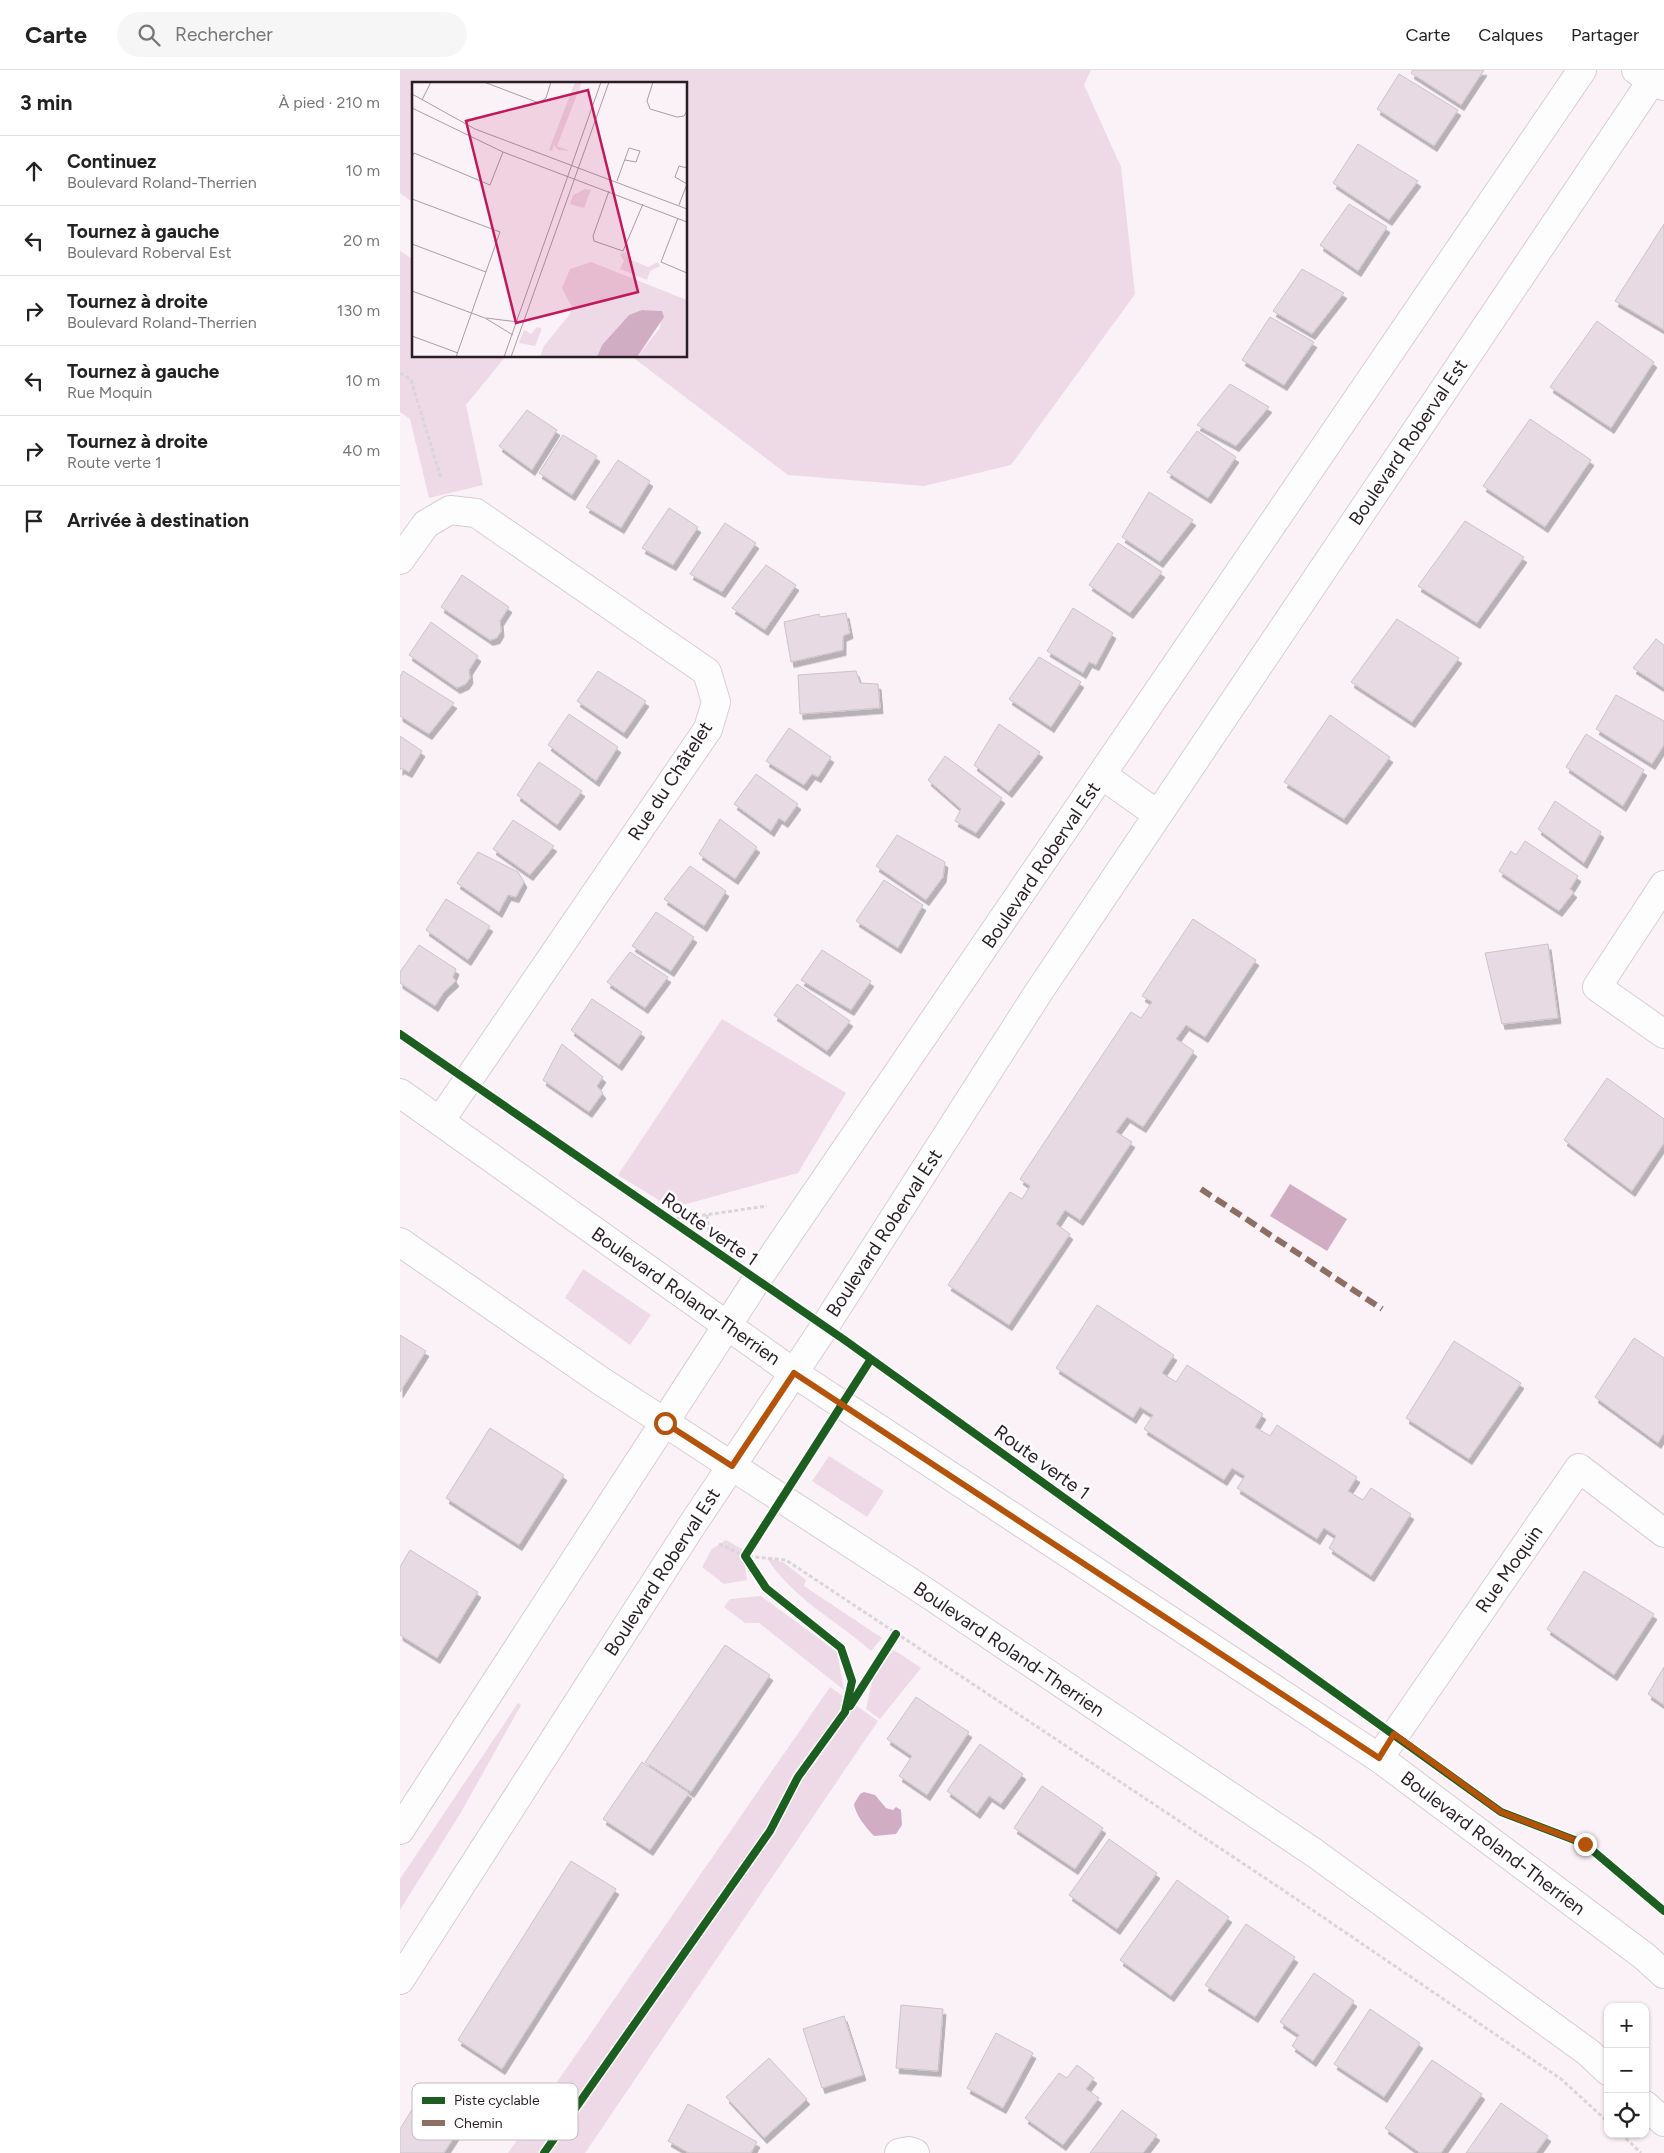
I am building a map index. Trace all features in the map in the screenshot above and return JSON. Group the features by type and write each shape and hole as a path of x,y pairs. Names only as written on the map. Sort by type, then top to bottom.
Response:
{"street":[{"name":"Boulevard Roberval Est","path":"400,1830 756,1281 1582,70"},
{"name":"Boulevard Roberval Est","path":"400,1980 1038,993 1652,77"},
{"path":"400,560 426,524 450,510"},
{"name":"Rue du Châtelet","path":"440,1121 708,729 716,702 707,672 476,513 450,510"},
{"name":"Boulevard Roberval Est","path":"1102,775 1157,814"},
{"path":"1664,885 1597,987 1664,1034"},
{"name":"Boulevard Roland-Therrien","path":"400,1093 794,1373 1379,1758 1644,1956 1664,1974"},
{"name":"Boulevard Roland-Therrien","path":"400,1242 665,1423 924,1591 1316,1854 1589,2053 1604,2066"},
{"name":"Rue Moquin","path":"1379,1758 1579,1468 1664,1533"},
{"path":"1649,2109 1664,2122"},
{"path":"899,2153 908,2151 915,2153"}],"path":[{"path":"400,372 411,380 450,510"},
{"path":"670,1220 812,1200"},
{"path":"707,1215 708,1246"},
{"path":"717,1542 747,1553 786,1560 1272,1882 1561,2079 1604,2118"},
{"path":"747,1553 750,1566"},
{"path":"891,1642 896,1634"},
{"path":"1625,2138 1641,2153"}],"shaded area":[{"path":"400,70 1091,70 1084,85 1121,167 1135,294 1011,465 924,486 788,475 634,358 688,358 688,82 412,82 412,202 400,193"},
{"path":"400,251 412,259 412,358 504,358 466,405 483,485 429,498 410,419 400,412"},
{"path":"722,1019 846,1093 798,1173 672,1208 618,1175"},
{"path":"1290,1184 1347,1219 1327,1251 1270,1216"},
{"path":"583,1269 651,1315 630,1345 565,1298"},
{"path":"829,1456 884,1491 867,1517 812,1481"},
{"path":"726,1540 742,1549 747,1580 724,1584 702,1567 712,1549"},
{"path":"767,1558 783,1562 806,1580 804,1586 882,1638 871,1651 802,1597 777,1572"},
{"path":"761,1596 837,1652 844,1690 759,1623 745,1623 724,1607 730,1599"},
{"path":"894,1650 921,1668 880,1719 866,1709 874,1672"},
{"path":"830,1687 878,1721 585,2153 508,2153 517,2140 578,2140 578,2083 556,2083"},
{"path":"518,1703 521,1705 460,1814 400,1910 400,1879"},
{"path":"864,1792 875,1795 886,1808 893,1810 896,1807 901,1810 902,1825 896,1834 874,1836 865,1825 854,1804 860,1794"}],"building":[{"path":"1413,70 1484,70 1461,105 1411,73"},
{"path":"1399,74 1458,110 1434,146 1377,109"},
{"path":"1358,144 1418,181 1389,220 1333,183"},
{"path":"1349,204 1387,227 1358,271 1320,245"},
{"path":"1664,224 1664,330 1615,301"},
{"path":"1302,269 1344,293 1312,334 1273,311"},
{"path":"1270,317 1314,342 1284,385 1242,360"},
{"path":"1597,321 1654,362 1611,428 1550,387"},
{"path":"1230,384 1269,407 1236,446 1197,425"},
{"path":"527,410 557,430 532,470 499,446"},
{"path":"1530,419 1591,460 1545,527 1483,486"},
{"path":"1197,431 1236,457 1208,498 1167,472"},
{"path":"563,435 597,456 572,495 539,473"},
{"path":"618,460 650,481 621,528 586,507"},
{"path":"1149,492 1193,520 1160,562 1122,537"},
{"path":"669,508 698,527 673,565 642,548"},
{"path":"1465,521 1524,557 1477,623 1418,586"},
{"path":"725,523 756,543 722,592 690,574"},
{"path":"1118,543 1162,572 1130,613 1089,585"},
{"path":"766,565 796,585 765,630 732,608"},
{"path":"462,575 509,607 500,621 501,631 497,638 490,640 441,607"},
{"path":"1073,608 1113,633 1096,665 1089,662 1083,673 1047,651"},
{"path":"846,613 850,633 843,636 843,650 791,662 784,622 819,614 820,617"},
{"path":"1397,619 1459,658 1412,722 1351,682"},
{"path":"431,622 478,656 469,670 470,678 466,684 457,688 409,655"},
{"path":"1656,639 1664,645 1664,688 1633,668"},
{"path":"1039,657 1081,682 1051,727 1009,699"},
{"path":"403,671 454,703 429,734 400,716 400,677"},
{"path":"598,671 646,701 624,733 577,701"},
{"path":"856,671 860,683 878,684 880,708 800,714 798,675"},
{"path":"1616,695 1664,721 1664,745 1652,764 1596,729"},
{"path":"569,714 618,747 596,781 548,745"},
{"path":"1330,715 1390,757 1344,819 1284,782"},
{"path":"999,724 1040,752 1009,792 974,765"},
{"path":"789,728 831,757 818,777 812,774 804,785 766,761"},
{"path":"1586,734 1644,770 1623,806 1566,767"},
{"path":"400,736 422,751 409,772 401,768 400,770"},
{"path":"945,756 1002,798 976,833 955,821 961,809 928,780"},
{"path":"539,762 582,791 557,825 517,795"},
{"path":"756,774 798,804 785,822 779,818 771,831 734,804"},
{"path":"1555,801 1601,832 1584,863 1538,829"},
{"path":"720,819 757,847 735,879 699,854"},
{"path":"513,820 554,846 530,875 493,849"},
{"path":"897,835 945,862 943,877 926,900 876,866"},
{"path":"1525,841 1578,876 1570,889 1574,892 1559,911 1499,871 1511,851 1516,855"},
{"path":"478,852 518,872 524,882 516,897 508,895 499,912 457,883"},
{"path":"690,866 726,891 704,926 664,899"},
{"path":"884,880 923,905 898,948 856,921"},
{"path":"446,899 490,926 468,960 426,930"},
{"path":"656,912 694,937 671,971 632,946"},
{"path":"1193,919 1256,960 1205,1037 1186,1025 1176,1039 1194,1051 1143,1127 1127,1117 1116,1132 1132,1142 1080,1220 1065,1210 1056,1224 1070,1234 1009,1325 948,1285 1010,1192 1022,1199 1030,1186 1020,1179 1131,1012 1141,1018 1152,1002 1142,996"},
{"path":"1548,944 1558,1018 1502,1024 1485,953"},
{"path":"419,945 456,969 453,977 456,981 444,992 435,1006 400,983 400,972"},
{"path":"822,950 871,981 851,1010 801,980"},
{"path":"630,952 668,977 645,1008 607,982"},
{"path":"797,984 850,1021 827,1051 774,1015"},
{"path":"592,999 642,1032 619,1065 571,1030"},
{"path":"562,1044 603,1077 597,1086 603,1093 589,1112 543,1080"},
{"path":"1607,1078 1664,1119 1664,1143 1632,1191 1564,1140"},
{"path":"1097,1305 1174,1355 1162,1373 1176,1382 1187,1365 1263,1414 1255,1427 1270,1436 1277,1425 1357,1477 1348,1491 1363,1500 1371,1488 1411,1514 1371,1576 1329,1548 1336,1536 1324,1528 1317,1539 1237,1488 1245,1476 1232,1468 1224,1480 1144,1429 1153,1415 1140,1407 1133,1418 1056,1368"},
{"path":"400,1335 426,1351 400,1392"},
{"path":"1634,1338 1664,1358 1664,1433 1658,1443 1595,1397"},
{"path":"1454,1341 1521,1383 1469,1459 1406,1418"},
{"path":"490,1428 564,1475 519,1545 446,1498"},
{"path":"410,1550 478,1592 437,1658 400,1635 400,1567"},
{"path":"1584,1571 1654,1614 1614,1675 1547,1629"},
{"path":"725,1645 770,1675 691,1792 645,1762"},
{"path":"1664,1667 1664,1705 1648,1694"},
{"path":"916,1697 969,1732 927,1795 899,1776 912,1756 887,1739"},
{"path":"980,1744 1023,1774 1001,1804 989,1796 977,1813 947,1791"},
{"path":"642,1762 689,1793 650,1850 603,1819"},
{"path":"1042,1786 1103,1828 1075,1869 1014,1828"},
{"path":"1109,1839 1157,1873 1117,1929 1069,1895"},
{"path":"571,1861 616,1889 502,2069 458,2040"},
{"path":"1177,1880 1229,1917 1171,1996 1120,1960"},
{"path":"1246,1924 1295,1957 1255,2017 1205,1985"},
{"path":"1314,1973 1354,2001 1313,2061 1292,2046 1299,2035 1280,2022"},
{"path":"901,2005 943,2009 938,2071 896,2068"},
{"path":"1370,2009 1420,2043 1384,2097 1334,2064"},
{"path":"844,2016 863,2075 822,2088 803,2029"},
{"path":"996,2033 1033,2053 1003,2108 967,2088"},
{"path":"769,2058 807,2099 764,2138 726,2097"},
{"path":"1432,2060 1482,2094 1441,2153 1420,2153 1385,2128"},
{"path":"1077,2065 1094,2078 1086,2089 1099,2098 1063,2145 1025,2118 1059,2073 1067,2078"},
{"path":"1501,2103 1548,2136 1536,2153 1466,2153"},
{"path":"688,2104 757,2142 751,2153 689,2153 668,2141"},
{"path":"412,2110 412,2140 452,2140 444,2153 400,2153 400,2129"},
{"path":"1122,2110 1157,2135 1143,2153 1090,2153"}],"marked path":[{"path":"1201,1189 1382,1309"}],"cycle path":[{"name":"Route verte 1","path":"400,1034 846,1341 1501,1812 1585,1844 1664,1911"},
{"path":"578,2105 770,1831 798,1777 845,1712 852,1681 841,1648 766,1588 745,1556 871,1359"},
{"path":"850,1706 896,1634"},
{"path":"544,2153 553,2140"}],"route":[{"path":"665,1423 732,1466 794,1373 1379,1758 1394,1734 1501,1812 1585,1844"}]}
